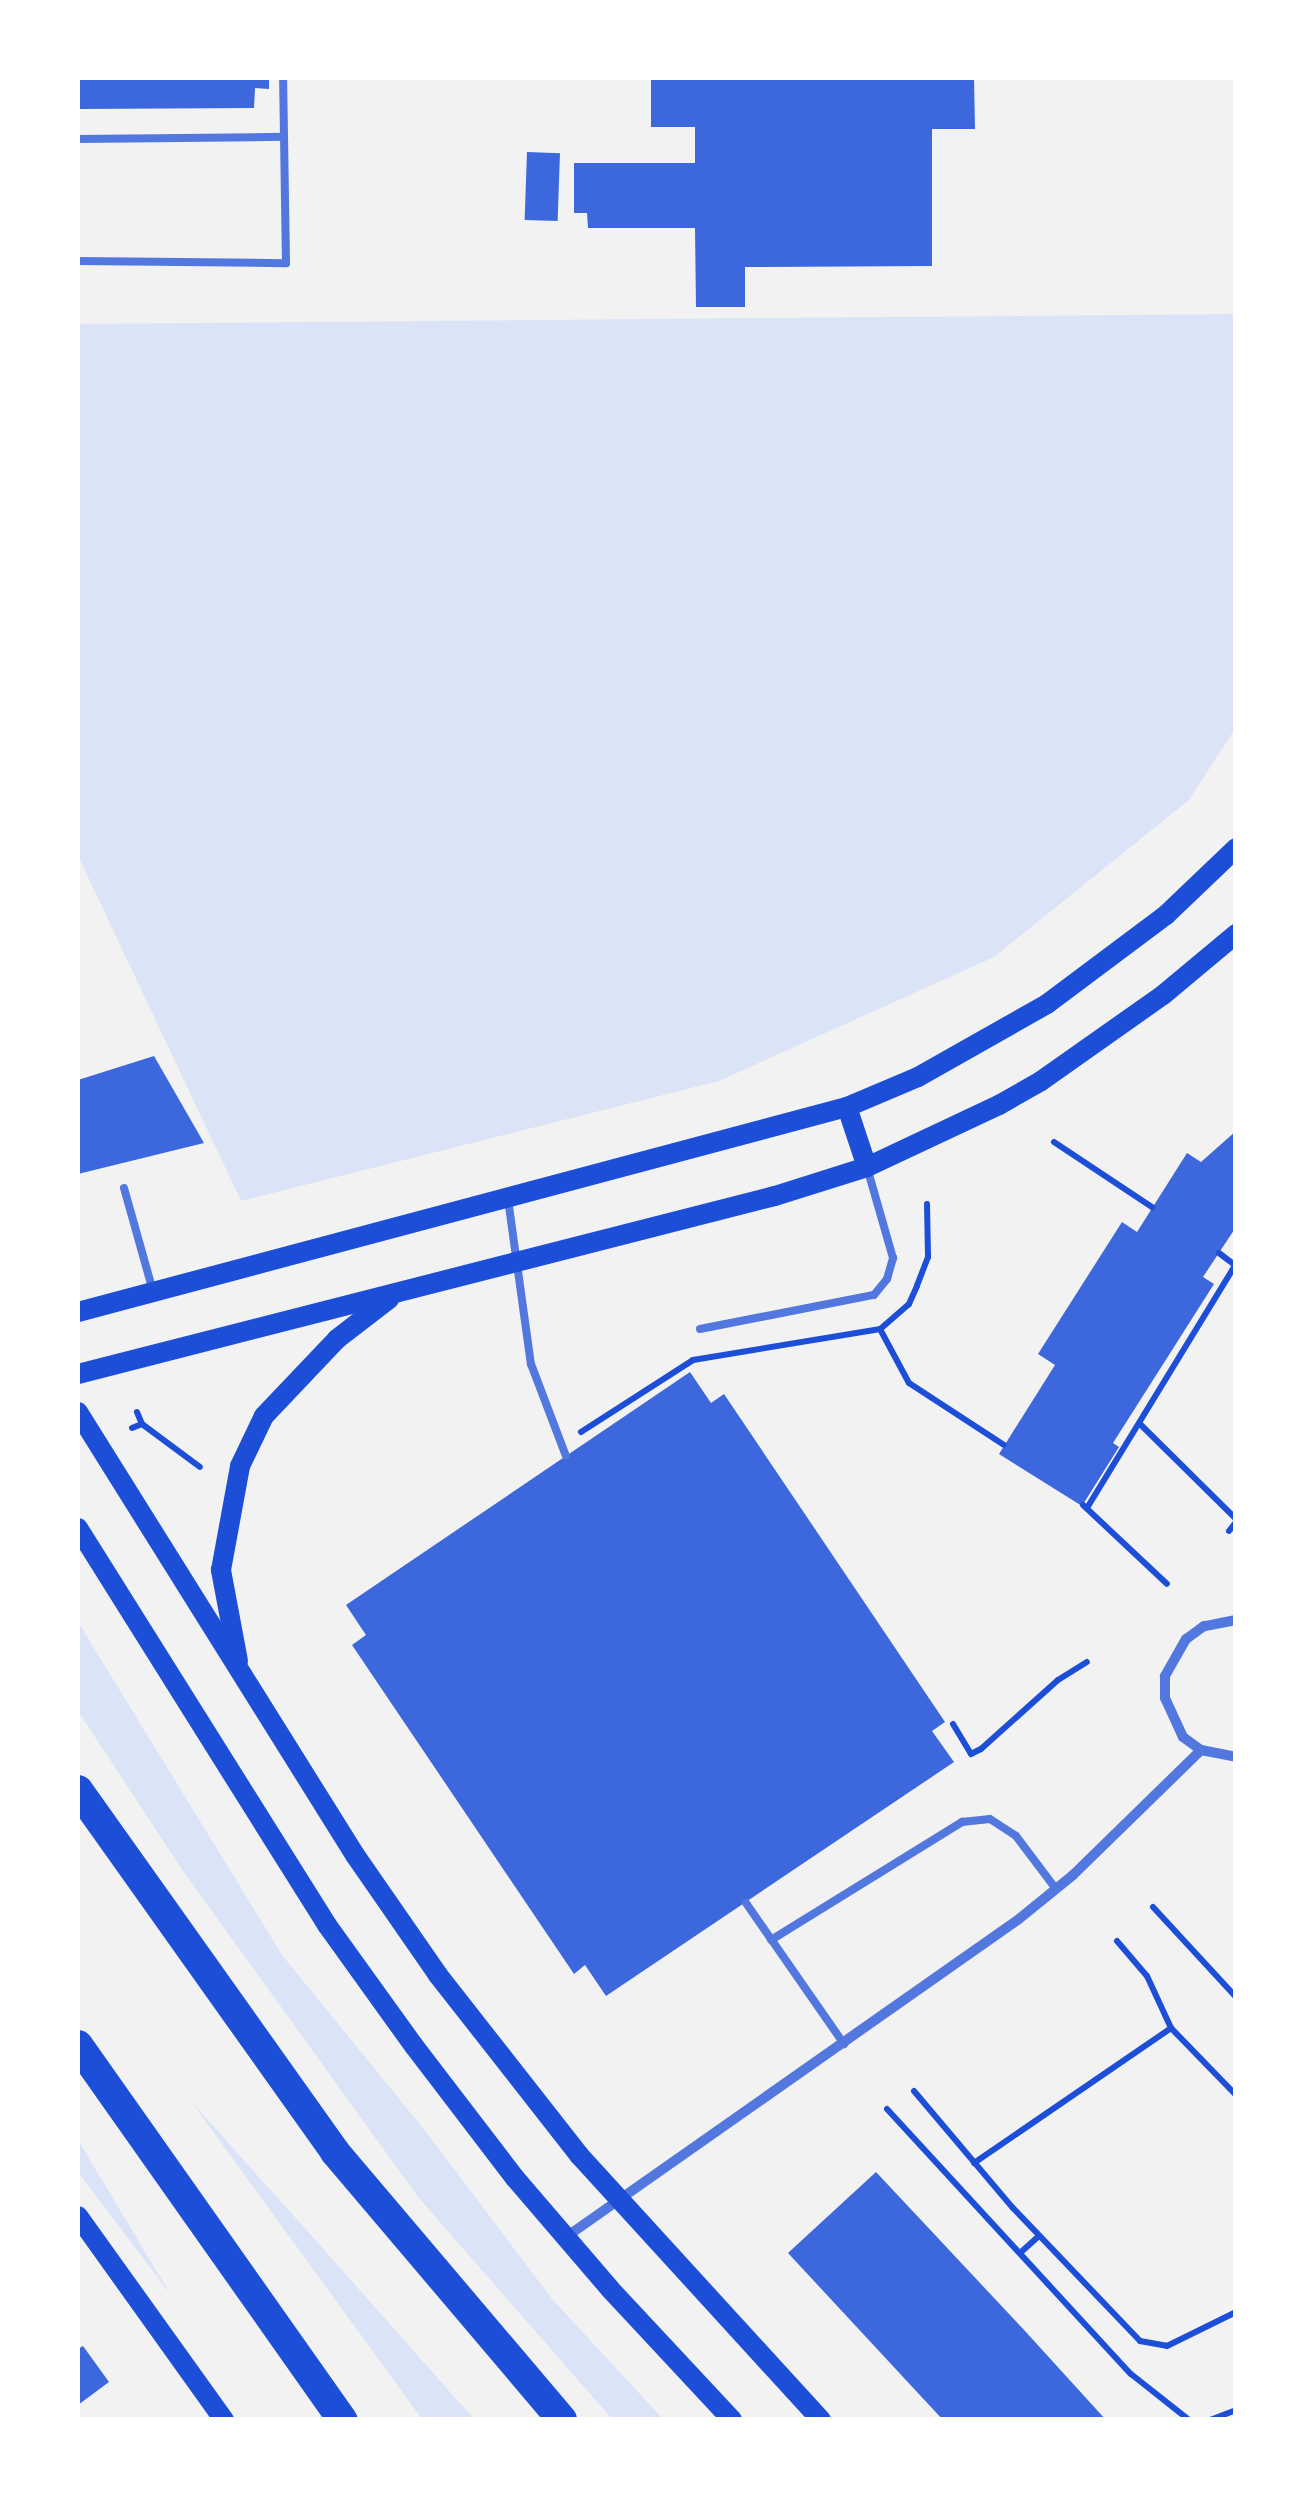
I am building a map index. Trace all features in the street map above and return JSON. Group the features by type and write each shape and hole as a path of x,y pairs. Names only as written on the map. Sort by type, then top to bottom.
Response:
{"highway":[{"path":"78,1790 336,2152 562,2420"},
{"path":"78,2045 343,2420"}],"main road":[{"path":"78,1312 848,1107 918,1077 1047,1004 1166,915 1236,848"},
{"path":"78,1374 774,1196 866,1167 1000,1106 1041,1081 1164,996 1236,934"},
{"path":"848,1107 866,1167"},
{"path":"240,1672 221,1570 240,1466 264,1416 337,1338 399,1292"},
{"path":"78,1412 355,1855 438,1975 529,2095 618,2200 821,2420"},
{"path":"78,1528 326,1925 459,2106 566,2237 732,2420"},
{"path":"78,2216 224,2420"}],"street":[{"path":"1236,1620 1204,1626 1186,1638 1166,1676 1171,1718 1184,1737 1201,1750 1236,1756"},
{"path":"566,2237 844,2044 1056,1889 1201,1750"}],"lane":[{"path":"78,261 286,263 283,78"},
{"path":"78,138 284,137"},
{"path":"700,1329 874,1295 886,1279 893,1258 866,1167"},
{"path":"124,1188 153,1292"},
{"path":"508,1200 531,1364 566,1456"},
{"path":"772,1940 962,1822 990,1819 1016,1836 1056,1889"},
{"path":"746,1903 844,2044"}],"path":[{"path":"1054,1142 1152,1208"},
{"path":"572,1438 692,1360 880,1328 908,1304 928,1257 927,1204"},
{"path":"1166,1584 1085,1506 1140,1424 1235,1265 1219,1253"},
{"path":"880,1328 909,1383 1004,1445"},
{"path":"1236,1401 1236,1427"},
{"path":"137,1412 142,1424 200,1468"},
{"path":"132,1428 142,1424"},
{"path":"1140,1424 1236,1520 1229,1530"},
{"path":"953,1724 971,1754 1087,1662"},
{"path":"1153,1907 1236,1997"},
{"path":"1116,1942 1147,1976 1171,2028 1236,2095"},
{"path":"974,2163 1171,2028"},
{"path":"914,2091 1039,2236 1140,2340 1168,2346 1236,2312"},
{"path":"888,2109 1148,2392 1189,2420"},
{"path":"1020,2254 1039,2236"},
{"path":"1210,2420 1236,2410"}],"shaded area":[{"path":"1235,314 1235,729 1189,800 994,957 719,1081 241,1201 78,856 78,324"},
{"path":"78,1622 282,1955 423,2128 553,2300 663,2419 612,2419 418,2197 183,1871 78,1711"},
{"path":"190,2100 311,2235 474,2419 422,2419"},
{"path":"78,2140 171,2295 78,2172"}],"building":[{"path":"78,78 269,78 269,89 255,88 254,108 78,109"},
{"path":"651,78 974,78 975,129 932,129 932,266 745,267 745,307 696,307 695,228 588,228 587,213 574,213 574,163 695,163 695,127 651,127"},
{"path":"527,152 560,153 558,221 525,220"},
{"path":"154,1056 204,1143 78,1174 78,1080"},
{"path":"1236,1131 1236,1227 1203,1277 1214,1284 1113,1443 1119,1447 1082,1506 999,1454 1055,1365 1038,1354 1122,1222 1137,1232 1187,1153 1201,1162"},
{"path":"690,1372 711,1403 724,1394 945,1722 932,1731 954,1762 606,1996 585,1965 574,1974 352,1645 366,1635 346,1605"},
{"path":"876,2172 1106,2420 943,2420 788,2253"},
{"path":"83,2346 109,2382 78,2405 78,2349"}]}
